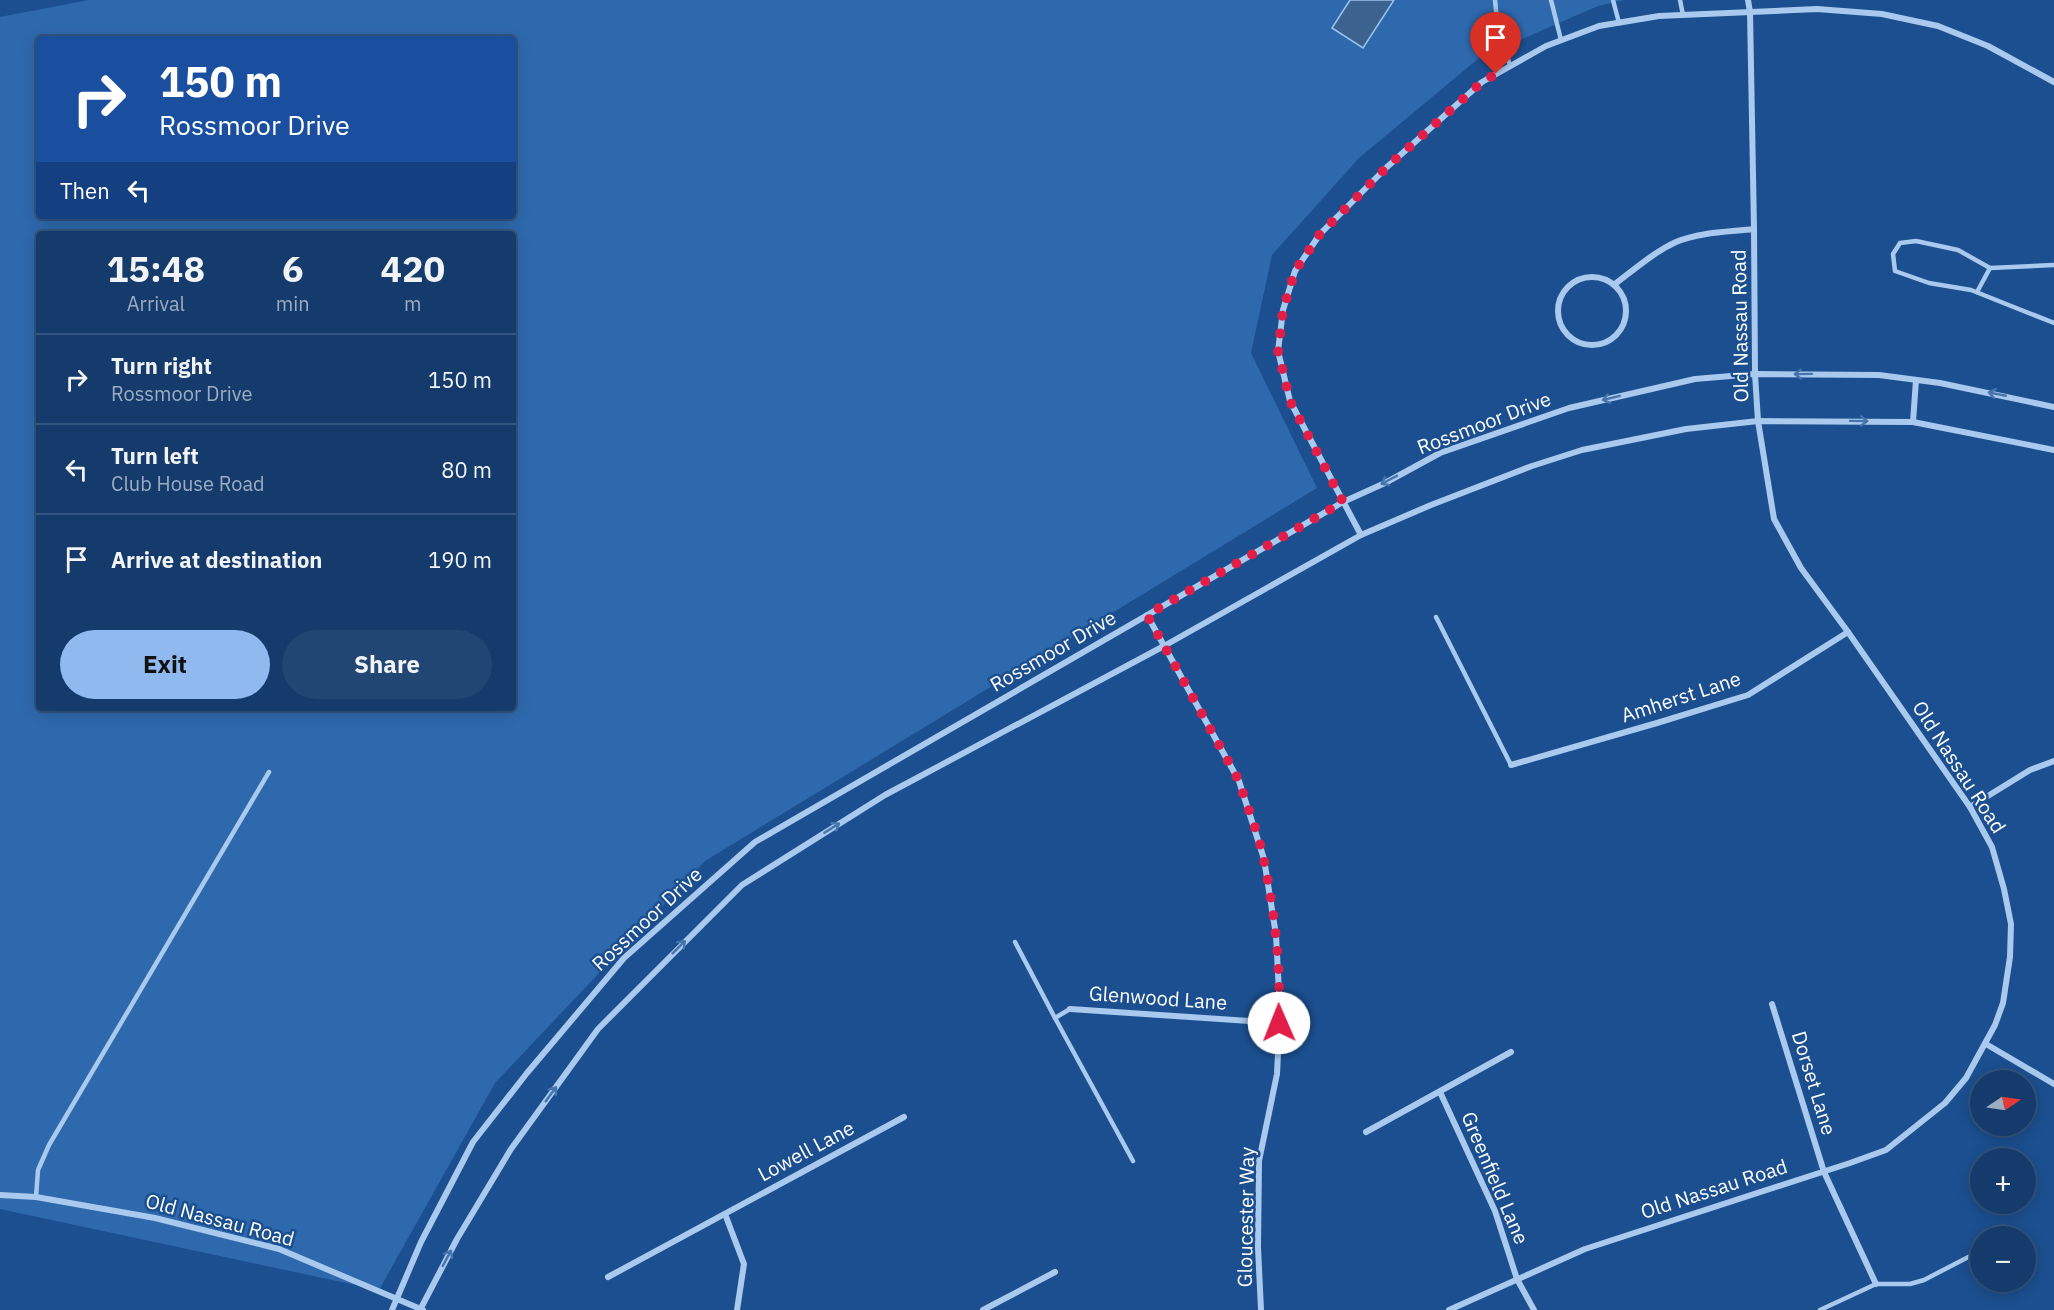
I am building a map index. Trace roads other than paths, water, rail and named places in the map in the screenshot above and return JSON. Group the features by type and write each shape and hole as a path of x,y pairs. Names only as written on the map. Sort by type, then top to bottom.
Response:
{"street":[{"name":"Old Nassau Road","path":"1449,1310 1585,1249 1886,1150 1945,1103 1966,1078 1986,1044 2003,1003 2010,957 2011,924 1992,847 1970,807 1801,568 1774,519 1758,421 1755,374 1748,0"},
{"path":"1361,535 1290,401 1278,351 1283,310 1295,271 1320,234 1387,167 1482,82 1546,46 1599,26 1659,16 1817,9 1882,14 1938,26 1988,46 2054,82"},
{"path":"1615,284 1646,260 1678,241 1714,233 1754,229"},
{"path":"1592,276 1603,277 1615,284 1624,296 1627,310 1624,324 1618,334 1610,340 1593,345 1579,343 1567,334 1561,326 1558,315 1559,300 1564,291 1581,278 1592,276"},
{"name":"Rossmoor Drive","path":"392,1310 421,1242 473,1142 527,1073 624,958 754,843 1343,502 1440,453 1569,408 1695,379 1755,374 1879,375 1969,388 2054,407"},
{"path":"1913,422 1916,380"},
{"name":"Rossmoor Drive","path":"421,1310 457,1239 511,1149 598,1029 742,885 885,795 1164,646 1361,535 1532,466 1582,450 1686,429 1758,421 1913,422 2054,450"},
{"name":"Gloucester Way","path":"1147,615 1239,781 1264,859 1276,935 1279,1023 1278,1074 1259,1161 1258,1247 1261,1310"},
{"name":"Amherst Lane","path":"1512,765 1748,695 1848,632"},
{"path":"1970,807 2030,770 2054,761"},
{"name":"Dorset Lane","path":"1772,1004 1824,1172 1876,1284"},
{"name":"Glenwood Lane","path":"1070,1009 1279,1023"},
{"path":"1986,1044 2054,1084"},
{"path":"1366,1132 1511,1052"},
{"name":"Greenfield Lane","path":"1440,1092 1495,1211 1517,1279 1534,1310"},
{"name":"Lowell Lane","path":"608,1276 904,1118"},
{"name":"Old Nassau Road","path":"0,1195 36,1197 155,1218 279,1249 421,1310"},
{"path":"725,1214 744,1264 737,1310"},
{"path":"983,1310 1055,1272"}],"lane":[{"path":"1495,0 1497,21 1510,66"},
{"path":"1551,0 1561,40"},
{"path":"1613,0 1618,23"},
{"path":"1680,0 1683,15"},
{"path":"2054,266 1990,268 1958,250 1916,241 1900,243 1893,254 1895,270 1929,283 1977,292 2052,323 2054,314"},
{"path":"1977,292 1990,268"},
{"path":"1436,617 1512,765"},
{"path":"36,1197 38,1170 49,1145 269,772"},
{"path":"1015,942 1133,1161"},
{"path":"1055,1018 1070,1009"},
{"path":"1820,1310 1876,1284 1910,1284 1924,1280 1970,1256"}]}
